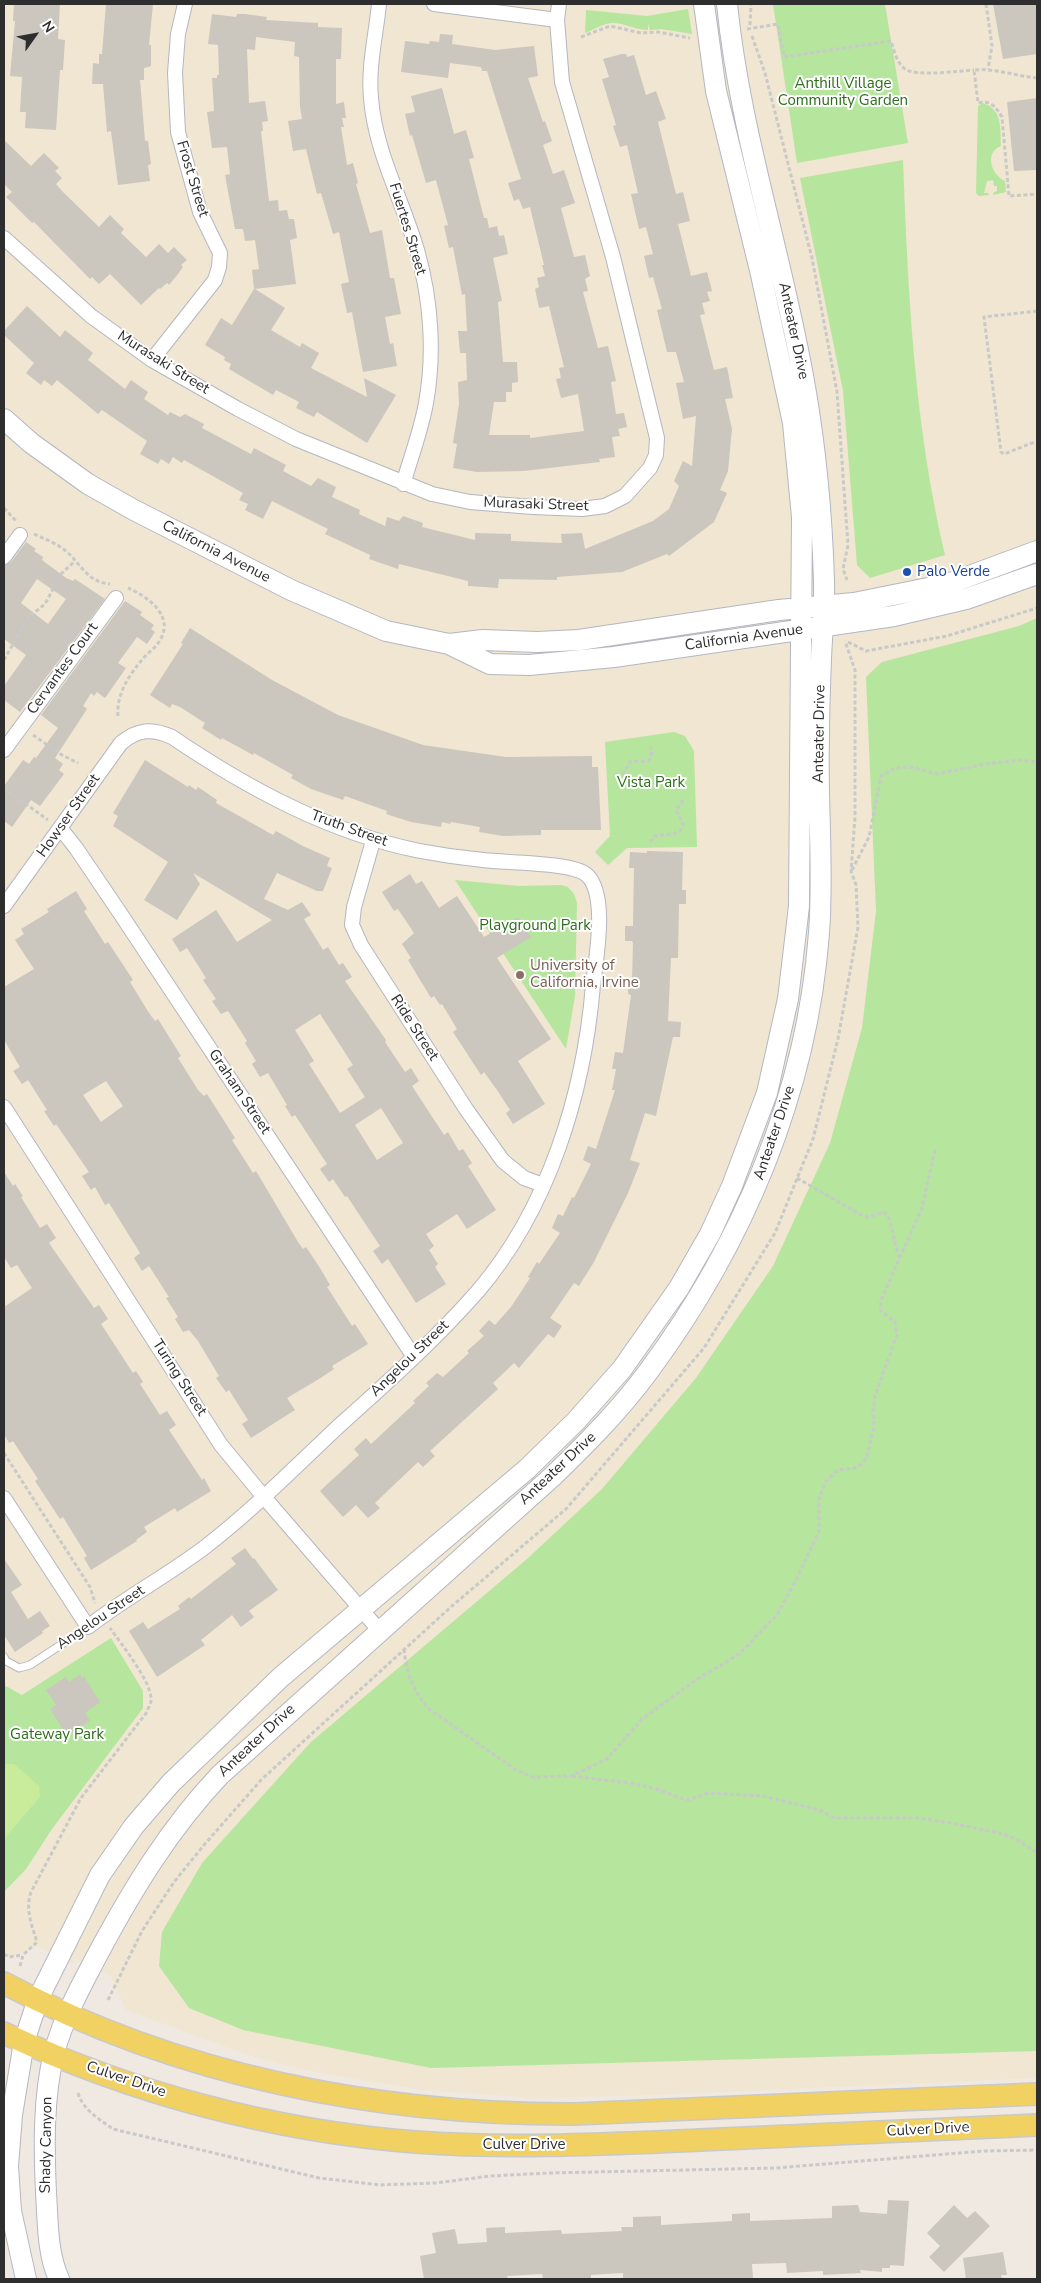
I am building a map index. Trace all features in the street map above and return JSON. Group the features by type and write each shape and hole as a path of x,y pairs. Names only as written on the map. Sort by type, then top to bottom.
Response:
{"main road":[{"name":"Anteater Drive","path":"38,1999 100,1875 140,1818 171,1783 281,1677 533,1463 576,1421 643,1341 679,1288 710,1234 732,1186 767,1093 786,1008 795,949 800,862 799,769 803,629 802,516 793,423 764,289 716,90 704,4"},
{"name":"Anteater Drive","path":"66,2012 124,1904 172,1830 195,1801 272,1727 553,1476 603,1427 646,1374 696,1303 742,1219 785,1108 805,1027 819,936 821,887 818,743 824,605 818,486 805,384 747,131 737,82 727,4"},
{"name":"California Avenue","path":"4,419 31,443 88,484 134,510 291,590 386,631 449,644 490,664 529,665 614,657 894,616 966,599 1037,574"},
{"name":"California Avenue","path":"449,644 483,640 537,642 579,640 803,607 854,603 948,584 1037,551"},
{"name":"Culver Drive","path":"4,1983 126,2038 260,2079 338,2096 396,2104 504,2114 575,2114 1037,2094"},
{"path":"26,2279 11,2211 8,2166 12,2115 24,2042 38,1999"},
{"name":"Shady Canyon","path":"59,2279 48,2232 45,2176 45,2116 54,2055 66,2012"},
{"name":"Culver Drive","path":"4,2033 54,2055 156,2091 220,2110 345,2134 414,2142 484,2145 589,2144 1037,2125"}],"street":[{"name":"Frost Street","path":"152,360 215,280 219,267 220,253 200,212 178,132 175,73 178,34 185,4"},
{"name":"Fuertes Street","path":"379,4 371,77 374,120 382,151 417,250 429,317 429,377 426,404 403,484"},
{"path":"434,4 558,20"},
{"name":"Murasaki Street","path":"4,238 91,316 152,360 238,409 296,439 403,484 432,494 470,502 582,509 605,506 625,496 650,468 656,455 657,438 613,257 562,82 558,20 559,4"},
{"path":"4,557 20,535"},
{"name":"Cervantes Court","path":"6,743 21,726 116,598"},
{"name":"Truth Street","path":"139,732 158,730 274,800 374,840 463,858 578,870 592,882 596,893"},
{"name":"Howser Street","path":"4,906 121,743 139,732"},
{"name":"Graham Street","path":"61,829 114,905 414,1357"},
{"name":"Ride Street","path":"374,840 354,907 352,925 361,945 466,1109 503,1162 524,1178 543,1185"},
{"name":"Angelou Street","path":"88,1627 170,1573 206,1546 414,1357 479,1290 522,1227 559,1148 578,1079 592,998 599,906 596,893"},
{"name":"Turing Street","path":"4,1107 221,1445 379,1630"},
{"path":"4,1498 88,1627"}],"lane":[{"name":"Angelou Street","path":"4,1657 6,1661 19,1668 30,1665 88,1627"}],"path":[{"path":"751,4 750,29 765,73 812,258 837,392 848,545 843,569 847,580"},
{"path":"986,4 992,46 988,69"},
{"path":"730,31 778,24 784,57 891,41 898,60 905,69 916,73 988,69 1037,78"},
{"path":"582,37 610,26 641,33 658,32 695,38 707,34"},
{"path":"974,70 978,103 985,101 996,106 1002,118 1009,196 1037,194"},
{"path":"1037,311 984,317 1002,452 1004,454 1037,441"},
{"path":"4,660 28,618 45,604 61,574 75,561"},
{"path":"108,2000 142,1931 174,1882 204,1845 261,1780 404,1648 566,1509 704,1348 775,1232 813,1139 838,1038 858,927 856,885 851,871 855,817 855,670 845,640 866,651 947,636 1037,608"},
{"path":"21,726 62,756 78,763"},
{"path":"617,778 624,772 630,762 642,762 649,759 652,756 652,746"},
{"path":"851,871 869,837 881,776 895,768 911,767 937,774 985,764 1020,760 1037,762"},
{"path":"4,788 61,829"},
{"path":"650,842 655,836 680,831 683,824 676,810 683,800"},
{"path":"571,1776 607,1759 642,1719 696,1680 739,1654 777,1615 819,1531 819,1499 826,1481 838,1470 855,1468 862,1464 867,1457 874,1426 873,1409 875,1396 897,1335 895,1322 880,1310 881,1300 922,1208 935,1150"},
{"path":"797,1178 861,1216 868,1217 884,1212 889,1218 899,1258"},
{"path":"4,1453 90,1587 92,1599 145,1682 150,1692 151,1702 147,1712 91,1784 50,1855 28,1901 31,1925 37,1942 22,1955 9,1957 4,1954"},
{"path":"404,1648 407,1672 412,1684 429,1709 501,1761 532,1777 571,1776 629,1783 657,1789 690,1800 708,1793 763,1796 819,1810 835,1818 916,1818 952,1823 1016,1839 1037,1853"},
{"path":"20,1966 22,1955"}],"shaded area":[{"name":"University of California, Irvine","path":"4,4 1037,4 1037,2078 653,2095 536,2098 422,2090 287,2066 243,2053 126,2010 111,1976 76,1959 73,1964 37,1946 10,1957 4,1953"}],"green space":[{"name":"Anthill Village Community Garden","path":"773,4 885,4 908,143 797,163"},
{"path":"688,9 692,34 661,29 650,30 648,24 648,30 612,23 585,33 586,10 647,16"},
{"path":"983,103 994,110 999,120 1001,146 992,153 991,163 996,174 1005,181 1006,192 993,195 997,191 997,186 994,186 993,180 987,181 984,193 989,195 979,196 976,193 978,106"},
{"path":"903,160 910,309 919,408 934,506 945,555 870,578 857,565 843,391 800,178"},
{"path":"1037,618 1037,2051 431,2068 243,2030 189,2008 159,1966 162,1932 202,1863 311,1742 527,1559 602,1489 696,1378 773,1266 830,1143 862,1028 876,911 866,677 882,662 1019,626"},
{"name":"Vista Park","path":"674,732 685,736 694,751 697,847 627,848 608,865 595,852 610,836 605,742"},
{"name":"Playground Park","path":"455,880 519,886 561,885 568,887 574,894 577,903 575,996 566,1049"},
{"name":"Gateway Park","path":"111,1638 143,1691 143,1708 52,1829 26,1869 4,1892 4,1685 22,1695"},
{"path":"4,1764 14,1764 39,1786 40,1797 4,1839"}],"building":[{"path":"14,4 60,4 58,39 65,40 63,70 60,70 56,130 25,128 26,112 20,112 22,77 10,76 15,21 13,21"},
{"path":"106,4 153,4 149,45 151,45 151,66 144,68 144,80 140,80 145,141 148,141 151,164 148,165 150,181 118,185 111,131 107,132 103,84 92,84 93,63 99,64 99,54 102,54"},
{"path":"993,4 1037,4 1037,54 1003,59"},
{"path":"212,14 236,17 237,14 245,14 267,17 266,20 318,23 318,27 342,28 341,59 336,59 336,104 344,102 346,118 342,118 344,127 341,127 347,165 353,163 358,183 356,184 370,233 382,230 390,278 394,278 401,314 385,317 390,344 393,343 397,366 363,372 352,312 347,313 341,284 349,282 339,232 333,234 321,193 317,194 306,149 293,151 288,121 302,119 299,57 294,56 295,42 256,37 255,50 247,49 249,103 265,101 268,121 262,122 263,131 261,131 269,201 278,200 279,211 287,210 289,219 294,219 297,238 290,240 296,284 255,289 285,308 271,330 300,347 302,343 319,353 311,368 367,397 364,378 396,395 367,443 317,412 314,417 296,408 299,402 276,390 273,395 229,369 231,364 224,360 225,357 205,345 221,318 232,325 254,289 252,270 259,269 255,240 245,241 243,229 235,229 225,175 230,174 227,147 212,148 207,112 214,111 212,78 217,78 217,75 219,75 218,45 208,44"},
{"path":"440,34 453,35 452,44 495,50 534,46 538,76 528,78 543,122 545,121 552,141 543,145 553,174 564,170 575,203 561,208 574,257 585,255 590,276 585,279 588,291 583,292 598,348 608,346 616,381 611,382 616,414 624,413 627,427 618,429 620,436 612,437 615,457 599,459 600,462 524,471 477,472 453,468 457,444 453,443 459,404 458,382 467,380 466,353 460,353 458,331 467,331 465,294 462,295 453,247 449,248 444,226 448,225 436,180 426,183 412,135 410,136 405,114 415,112 411,96 442,88 454,134 466,130 474,158 469,159 484,218 487,218 489,228 497,226 499,236 504,235 508,254 493,258 502,301 498,302 503,362 517,362 518,382 512,383 512,392 506,392 506,402 494,402 489,435 530,435 530,438 584,431 578,394 561,398 556,379 561,378 559,368 564,367 549,306 539,308 535,289 539,287 537,278 545,276 542,265 544,265 530,207 523,209 519,199 514,201 508,183 521,179 487,71 482,71 481,67 450,63 448,78 401,72 405,41 429,44 430,41 439,42"},
{"path":"626,54 627,57 634,55 646,95 656,91 666,119 658,122 676,194 683,192 690,221 678,224 691,276 707,272 712,291 707,292 710,301 702,303 705,314 700,315 714,370 727,367 733,398 725,399 732,429 728,471 720,490 727,493 714,522 669,556 667,554 622,572 557,577 557,580 499,579 498,588 468,586 468,581 399,564 398,569 369,559 370,555 325,534 328,529 272,501 263,519 245,510 248,504 239,500 243,493 184,460 182,463 173,457 169,464 161,459 158,464 140,454 147,441 102,410 98,414 57,380 52,386 44,380 41,385 26,373 34,363 4,335 4,331 27,306 60,337 65,330 93,353 88,360 125,389 131,380 148,392 144,399 168,415 170,412 180,417 185,414 204,424 202,428 251,454 254,448 286,465 283,471 311,486 318,478 336,487 332,497 360,510 359,514 385,526 387,517 399,521 403,516 423,523 422,527 475,540 475,533 511,534 511,541 562,543 561,534 582,533 585,549 653,521 669,509 679,486 674,481 683,461 692,466 696,416 683,419 676,383 684,382 676,352 667,352 657,310 662,309 653,277 649,278 644,256 653,254 646,227 639,229 631,194 638,193 627,145 620,147 613,126 616,125 602,79 609,77 603,59"},
{"path":"1037,98 1037,170 1014,171 1007,102"},
{"path":"4,140 31,166 44,153 59,168 55,171 62,178 56,184 63,192 99,227 110,215 124,229 121,233 146,257 159,244 168,253 174,247 187,260 181,265 183,267 169,285 167,283 159,288 141,305 110,274 99,284 92,277 90,279 34,222 32,223 6,197 12,192 4,184"},
{"path":"26,542 36,549 34,551 43,557 42,560 66,578 73,581 75,579 105,599 20,712 4,700 4,686 26,655 4,639 4,566 11,562","holes":["37,579 66,599 48,624 21,603"]},
{"path":"125,601 142,612 140,615 154,625 151,629 155,632 147,644 137,637 118,663 126,668 105,698 97,692 94,696 91,693 83,706 87,709 55,758 63,764 59,770 64,774 40,806 31,800 12,827 4,821 4,786 23,760 29,764 34,757 36,758 58,728 41,715"},
{"path":"190,628 272,680 338,715 423,745 506,757 592,756 592,767 598,767 601,830 541,830 541,835 503,836 479,832 480,827 451,822 450,824 442,822 441,827 411,822 386,814 387,811 345,796 343,800 311,789 291,778 293,775 254,753 253,755 222,738 221,740 202,728 205,723 180,707 172,704 170,708 150,695 183,644 181,643"},
{"path":"145,760 188,787 189,785 196,790 198,787 217,800 216,803 273,835 276,831 330,858 327,866 332,868 323,891 317,891 277,873 264,899 288,910 302,902 311,915 304,919 323,950 328,947 339,965 343,963 352,977 345,981 386,1040 385,1042 405,1072 411,1068 419,1081 412,1086 444,1135 448,1132 459,1151 463,1149 472,1163 468,1166 496,1210 467,1229 457,1214 426,1234 434,1246 429,1250 438,1264 435,1267 446,1284 416,1303 388,1259 382,1264 373,1251 380,1246 347,1196 345,1197 333,1179 329,1182 320,1169 327,1164 295,1115 292,1117 268,1073 260,1077 252,1064 256,1061 245,1043 247,1041 228,1011 221,1014 212,1001 216,999 203,980 206,978 187,948 180,952 172,939 216,910 237,942 272,920 193,873 200,884 177,920 144,900 168,862 113,826 118,816 113,813","holes":["320,1014 353,1065 347,1069 365,1097 340,1113 309,1064 314,1061 295,1030","381,1108 403,1143 377,1160 355,1125"]},
{"path":"647,851 683,852 682,890 686,890 686,904 679,904 678,958 671,958 668,1021 681,1022 680,1037 673,1037 656,1116 645,1113 630,1160 640,1163 628,1193 594,1262 579,1286 574,1283 550,1318 562,1326 554,1338 548,1334 519,1368 514,1363 493,1383 498,1389 430,1451 435,1456 423,1467 418,1462 375,1503 380,1508 368,1518 356,1505 343,1517 320,1491 359,1455 354,1449 366,1438 371,1444 415,1403 413,1401 429,1386 426,1383 437,1373 443,1377 469,1353 467,1351 484,1336 479,1331 489,1320 495,1325 511,1307 530,1278 528,1277 537,1262 539,1264 560,1233 552,1228 558,1214 563,1216 572,1197 574,1198 591,1164 583,1160 588,1146 596,1149 615,1090 612,1090 616,1069 612,1069 615,1052 623,1053 631,995 628,994 628,979 632,980 633,943 632,941 625,941 625,926 633,926 634,868 629,868 630,852 647,853"},
{"path":"410,874 416,884 422,881 439,908 457,896 484,937 518,917 531,937 497,958 551,1039 518,1061 545,1104 513,1124 506,1113 510,1110 484,1072 481,1075 453,1032 457,1029 442,1004 440,1005 434,996 431,998 408,960 411,958 402,944 414,933 398,909 394,911 382,892"},
{"path":"76,891 87,909 84,911 105,944 108,942 133,980 130,982 149,1013 155,1021 158,1019 181,1056 178,1058 198,1090 204,1096 207,1094 235,1138 232,1140 253,1173 256,1171 298,1242 303,1249 306,1247 320,1268 330,1285 327,1287 352,1326 355,1324 368,1344 332,1366 334,1369 319,1379 287,1398 295,1410 251,1438 242,1424 248,1420 229,1390 226,1392 216,1378 219,1376 198,1341 189,1330 183,1332 175,1319 178,1317 166,1298 169,1297 149,1266 142,1271 134,1258 140,1253 109,1203 105,1205 95,1187 91,1190 82,1176 89,1172 56,1124 54,1126 44,1111 47,1110 28,1080 22,1084 13,1071 20,1067 4,1040 4,987 34,969 15,940 24,934 21,929 49,912 47,909","holes":["106,1081 123,1106 101,1122 83,1095"]},
{"path":"4,1172 13,1186 15,1184 23,1196 21,1197 40,1228 47,1224 56,1238 49,1243 94,1308 99,1305 108,1319 101,1324 133,1373 136,1371 143,1382 140,1384 160,1415 167,1411 176,1425 169,1430 202,1480 204,1478 211,1491 177,1512 175,1508 144,1527 147,1532 137,1541 91,1570 84,1558 87,1556 63,1517 60,1519 35,1481 38,1479 13,1441 9,1443 4,1434 4,1307 32,1288 17,1265 11,1268 4,1257"},
{"path":"245,1548 278,1590 249,1611 254,1617 241,1627 232,1615 201,1640 205,1645 157,1677 129,1631 143,1622 148,1629 180,1609 178,1606 189,1597 191,1599 236,1564 231,1558"},
{"path":"4,1559 22,1585 11,1592 28,1619 40,1611 50,1626 15,1652 4,1635"},
{"path":"80,1674 82,1678 84,1676 100,1702 85,1713 90,1721 67,1736 50,1709 56,1705 46,1690 66,1677 69,1682"},
{"path":"888,2200 909,2201 904,2266 890,2265 890,2268 882,2268 882,2272 860,2270 861,2273 823,2275 823,2271 787,2273 786,2263 752,2264 753,2279 623,2279 623,2273 591,2275 591,2279 543,2279 542,2274 507,2276 508,2279 424,2279 420,2256 436,2253 432,2233 455,2229 458,2244 487,2242 486,2228 505,2227 505,2233 561,2230 562,2234 622,2231 621,2227 633,2227 633,2217 661,2216 661,2225 732,2221 732,2214 750,2213 750,2221 832,2218 832,2206 858,2205 860,2212 887,2214"},
{"path":"954,2205 967,2218 975,2211 990,2226 944,2272 929,2257 940,2246 927,2233"},
{"path":"1003,2252 1007,2275 1001,2275 1002,2279 966,2279 963,2258"}],"place":[{"name":"Palo Verde","path":"907,572"},
{"name":"University of California, Irvine","path":"520,975"}]}
